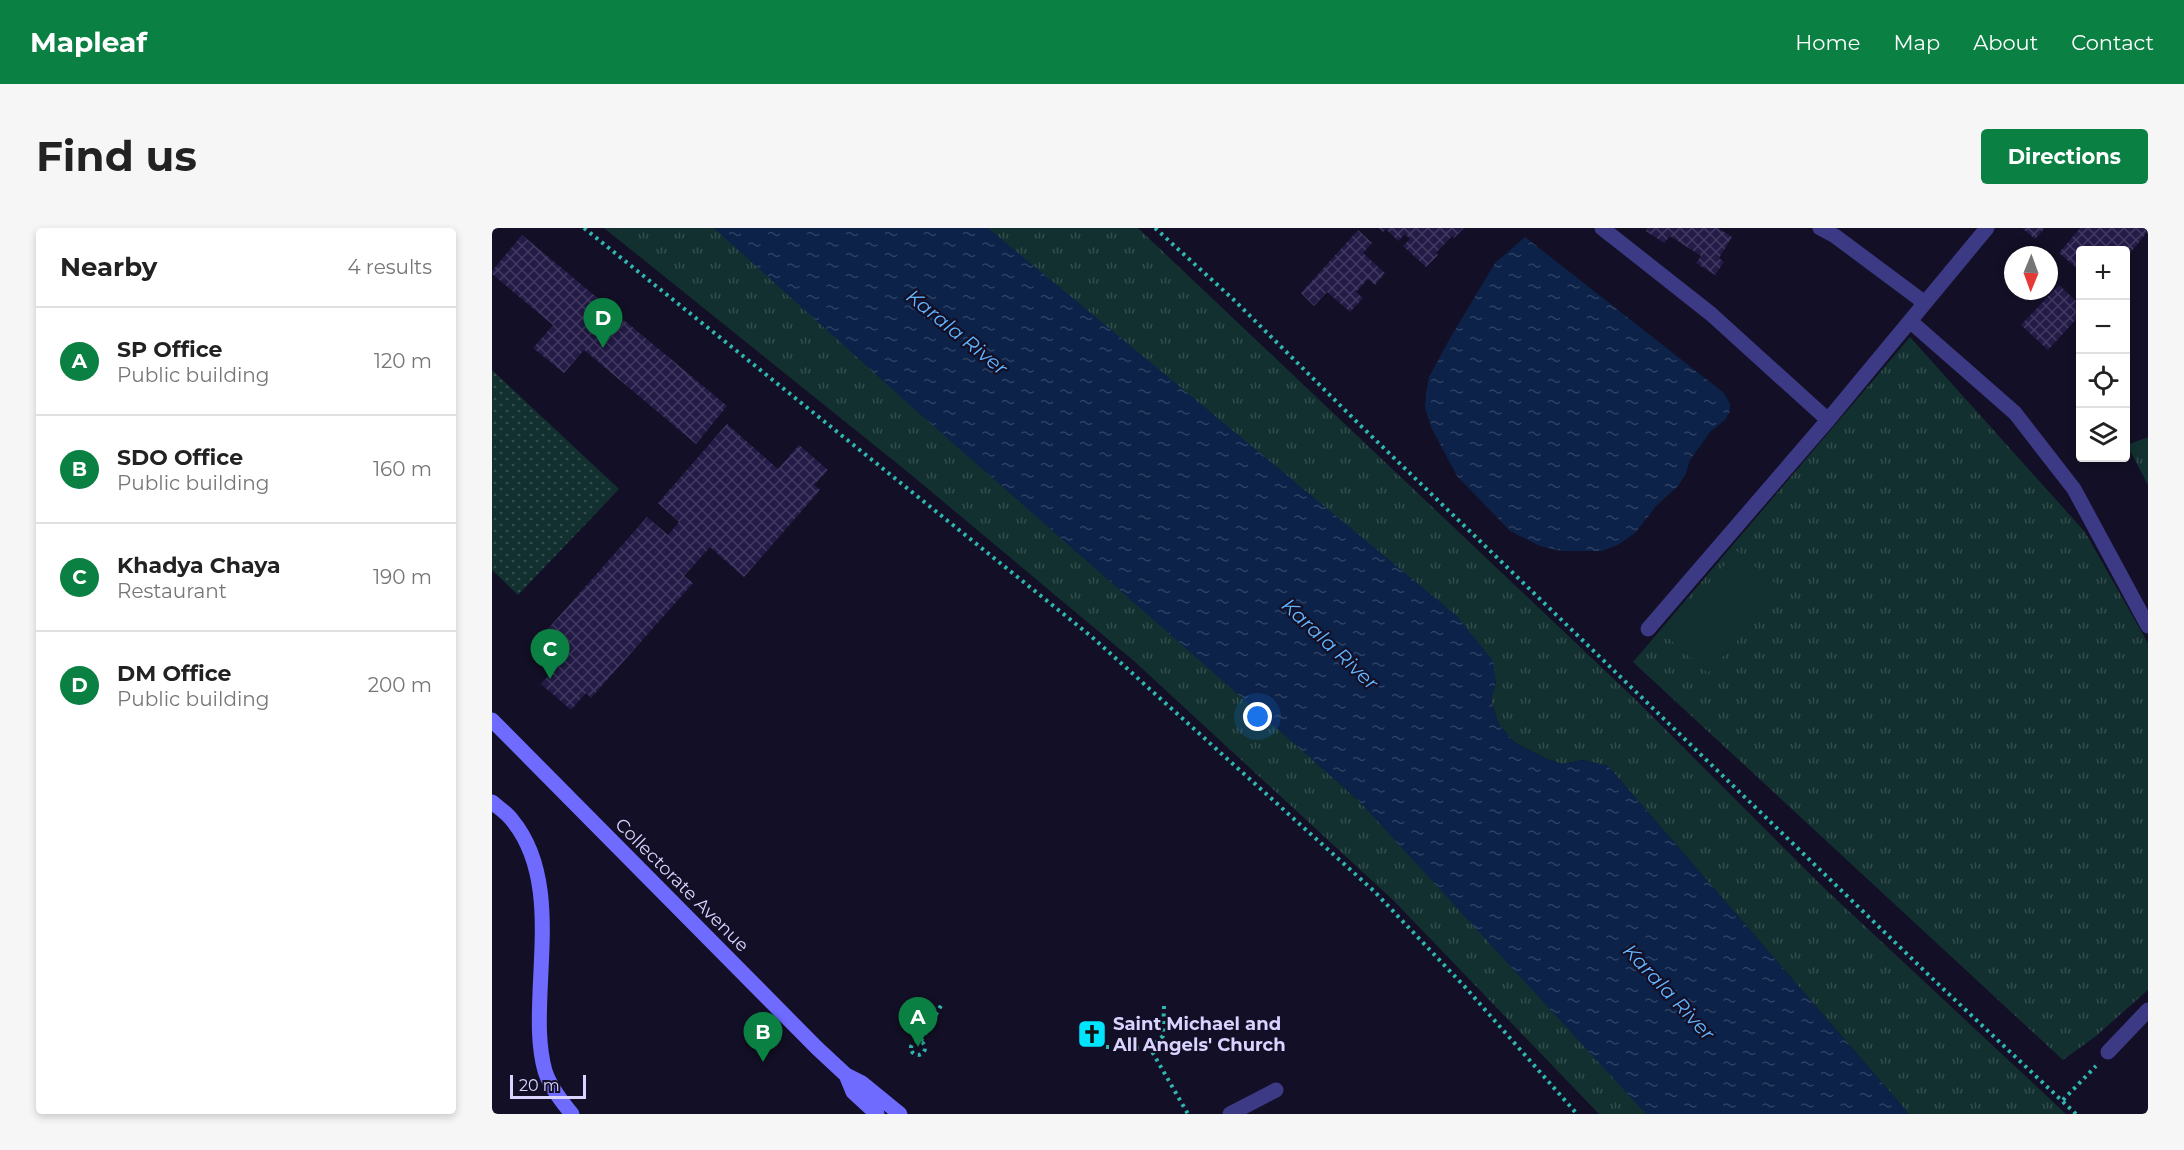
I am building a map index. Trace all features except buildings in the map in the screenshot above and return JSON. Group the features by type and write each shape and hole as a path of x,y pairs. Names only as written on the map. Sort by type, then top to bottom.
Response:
{"street":[{"path":"1602,228 1711,314 1828,420"},
{"path":"1820,228 1925,303"},
{"path":"1648,629 1828,420 1987,228"},
{"path":"1910,321 2014,413 2074,489 2148,626"},
{"name":"Collectorate Avenue","path":"492,720 846,1075 862,1083 900,1114"},
{"path":"492,802 513,820 530,850 539,877 542,955 538,1024 541,1055 546,1073 557,1095 572,1114"},
{"path":"2108,1052 2148,1010"},
{"name":"Collectorate Avenue","path":"846,1075 853,1092 877,1114"},
{"path":"1230,1114 1276,1090"}],"path":[{"path":"584,228 1092,637 1374,891 1465,987 1577,1114"},
{"path":"1155,228 1234,300 1378,443 1936,982 2076,1114"},
{"path":"921,1041 943,1002"},
{"path":"1106,1047 1150,1048 1163,1036 1164,1006"},
{"path":"1150,1048 1188,1114"},
{"path":"2063,1100 2108,1052"}],"green space":[{"path":"604,228 756,228 905,383 1698,1114 1599,1114 1394,901 1134,661 909,473"},
{"path":"978,228 1138,228 1636,700 1822,886 2066,1114 1909,1114 1608,766 1583,760 1562,764 1514,742 1498,723 1491,699 1496,682"},
{"path":"1910,337 2085,532 2148,643 2148,990 2096,1036 2063,1060 1633,662"},
{"path":"492,370 619,489 518,595 492,570"},
{"path":"2148,437 2148,485 2130,451 2130,444"},
{"path":"1737,551 1783,590 1708,673 1664,634"}],"water":[{"name":"Karala River","path":"714,228 988,228 1457,616 1493,661 1496,682 1491,699 1498,723 1514,742 1562,764 1583,760 1608,766 1909,1114 1646,1114 1358,800 913,408"},
{"path":"1525,237 1724,393 1730,404 1730,411 1725,420 1710,432 1690,460 1679,485 1657,505 1635,533 1618,545 1601,551 1561,551 1540,546 1510,531 1457,476 1432,429 1425,408 1429,377 1449,340 1495,263"}],"place":[{"name":"DM Office","path":"603,348"},
{"name":"Khadya Chaya","path":"550,679"},
{"name":"Saint Michael and All Angels' Church","path":"1092,1034"},
{"name":"SP Office","path":"918,1047"},
{"name":"SDO Office","path":"763,1062"}]}
